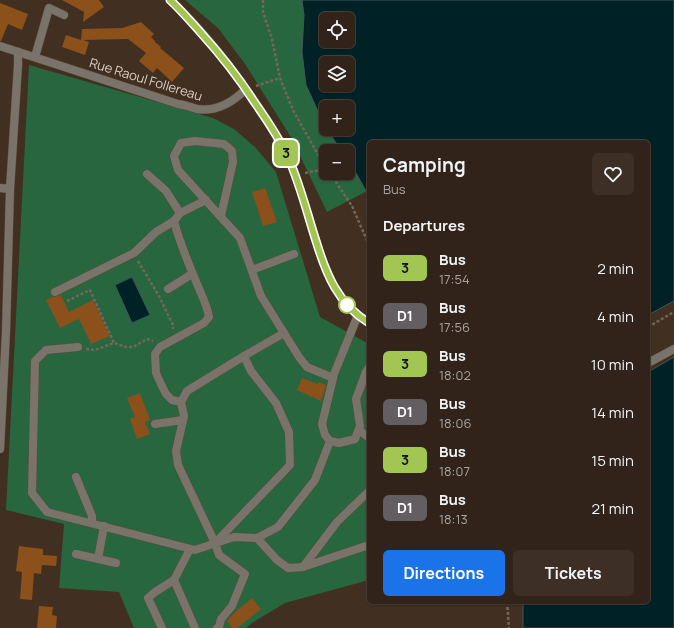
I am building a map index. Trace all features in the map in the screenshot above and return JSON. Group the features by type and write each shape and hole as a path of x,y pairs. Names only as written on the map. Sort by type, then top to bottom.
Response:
{"street":[{"path":"170,0 220,54 246,89 280,141 295,176 327,272 341,298 367,322"},
{"path":"35,57 49,8 64,15"},
{"name":"Rue Raoul Follereau","path":"0,46 178,104 198,109 216,108 228,104 246,89"},
{"path":"0,449 6,332 10,189 18,52"},
{"path":"221,216 233,162 232,151 224,144 195,142 181,144 174,156 178,170 240,238 261,296 299,357 307,367 333,378"},
{"path":"147,174 166,191 180,213"},
{"path":"0,188 10,189"},
{"path":"55,292 134,253 156,232 174,221 180,213 206,200"},
{"path":"174,221 192,274 208,310 208,317 204,323 160,347 155,354 156,373 166,394 172,400 180,402"},
{"path":"252,270 294,254"},
{"path":"168,289 192,274"},
{"path":"358,315 333,378 322,424 325,435 330,441 339,443 355,439 360,426 356,399 367,373"},
{"path":"218,628 221,619 232,606 245,574 219,555 216,543 178,465 176,451 184,420 180,402 187,391 284,333"},
{"path":"78,347 46,350 35,361 32,493 48,512 195,550 234,537 257,538 278,527 315,480 330,441"},
{"path":"650,362 674,348"},
{"path":"216,543 290,465 289,432 276,403 251,371 244,356"},
{"path":"155,424 184,420"},
{"path":"359,430 367,436"},
{"path":"76,477 92,516 92,524"},
{"path":"303,567 337,522 367,493"},
{"path":"98,559 104,526"},
{"path":"257,538 277,560 288,568 303,567 367,546"},
{"path":"162,628 148,598 174,580 190,549"},
{"path":"76,554 116,563"},
{"path":"174,580 195,628"}],"path":[{"path":"263,0 263,12 272,39 280,78 293,110 319,158"},
{"path":"246,89 280,78"},
{"path":"295,176 319,170"},
{"path":"335,180 352,206 367,240"},
{"path":"136,257 159,296 173,325 173,339"},
{"path":"67,301 90,290 114,344"},
{"path":"650,326 674,312"},
{"path":"78,347 95,350 114,344 133,347 148,339 152,340 160,347"},
{"path":"507,604 509,628"}],"green space":[{"path":"185,0 652,0 373,140 367,140 367,191 327,212 292,139 245,64 218,28"},
{"path":"29,65 213,118 234,129 255,147 276,172 320,317 367,343 367,581 285,603 246,628 134,628 119,592 59,588 64,524 6,510"}],"water":[{"path":"302,0 674,0 674,301 650,314 650,140 367,140 367,192 355,171 355,144 337,144 332,136 355,136 355,100 319,100 319,113 306,85 302,52 304,15"},
{"path":"132,277 150,315 132,323 115,285"},
{"path":"674,357 674,628 523,628 523,604 650,604 650,371"}],"building":[{"path":"62,0 99,0 104,7 83,22 84,12"},
{"path":"0,3 28,14 22,30 8,24 1,41 0,41"},
{"path":"141,22 154,34 151,37 161,47 160,48 184,68 172,82 157,68 153,73 139,61 146,53 128,39 83,40 89,42 85,55 62,47 66,35 81,40 82,29 122,28"},
{"path":"265,188 277,222 263,226 252,192"},
{"path":"61,295 69,312 93,300 110,336 91,344 79,319 60,328 46,300"},
{"path":"302,378 317,384 319,382 326,385 321,401 297,390"},
{"path":"140,393 150,420 145,422 150,434 137,439 130,419 135,417 127,398"},
{"path":"19,546 43,549 43,555 57,556 56,566 42,565 41,574 34,573 32,600 20,599 22,572 16,571"},
{"path":"252,598 261,609 237,628 232,628 227,621"},
{"path":"39,606 53,607 52,615 57,616 56,628 37,628"}],"bus line":[{"name":"3","path":"170,0 220,54 262,112 280,141 295,176 321,256 332,284 353,312 367,322"}]}
